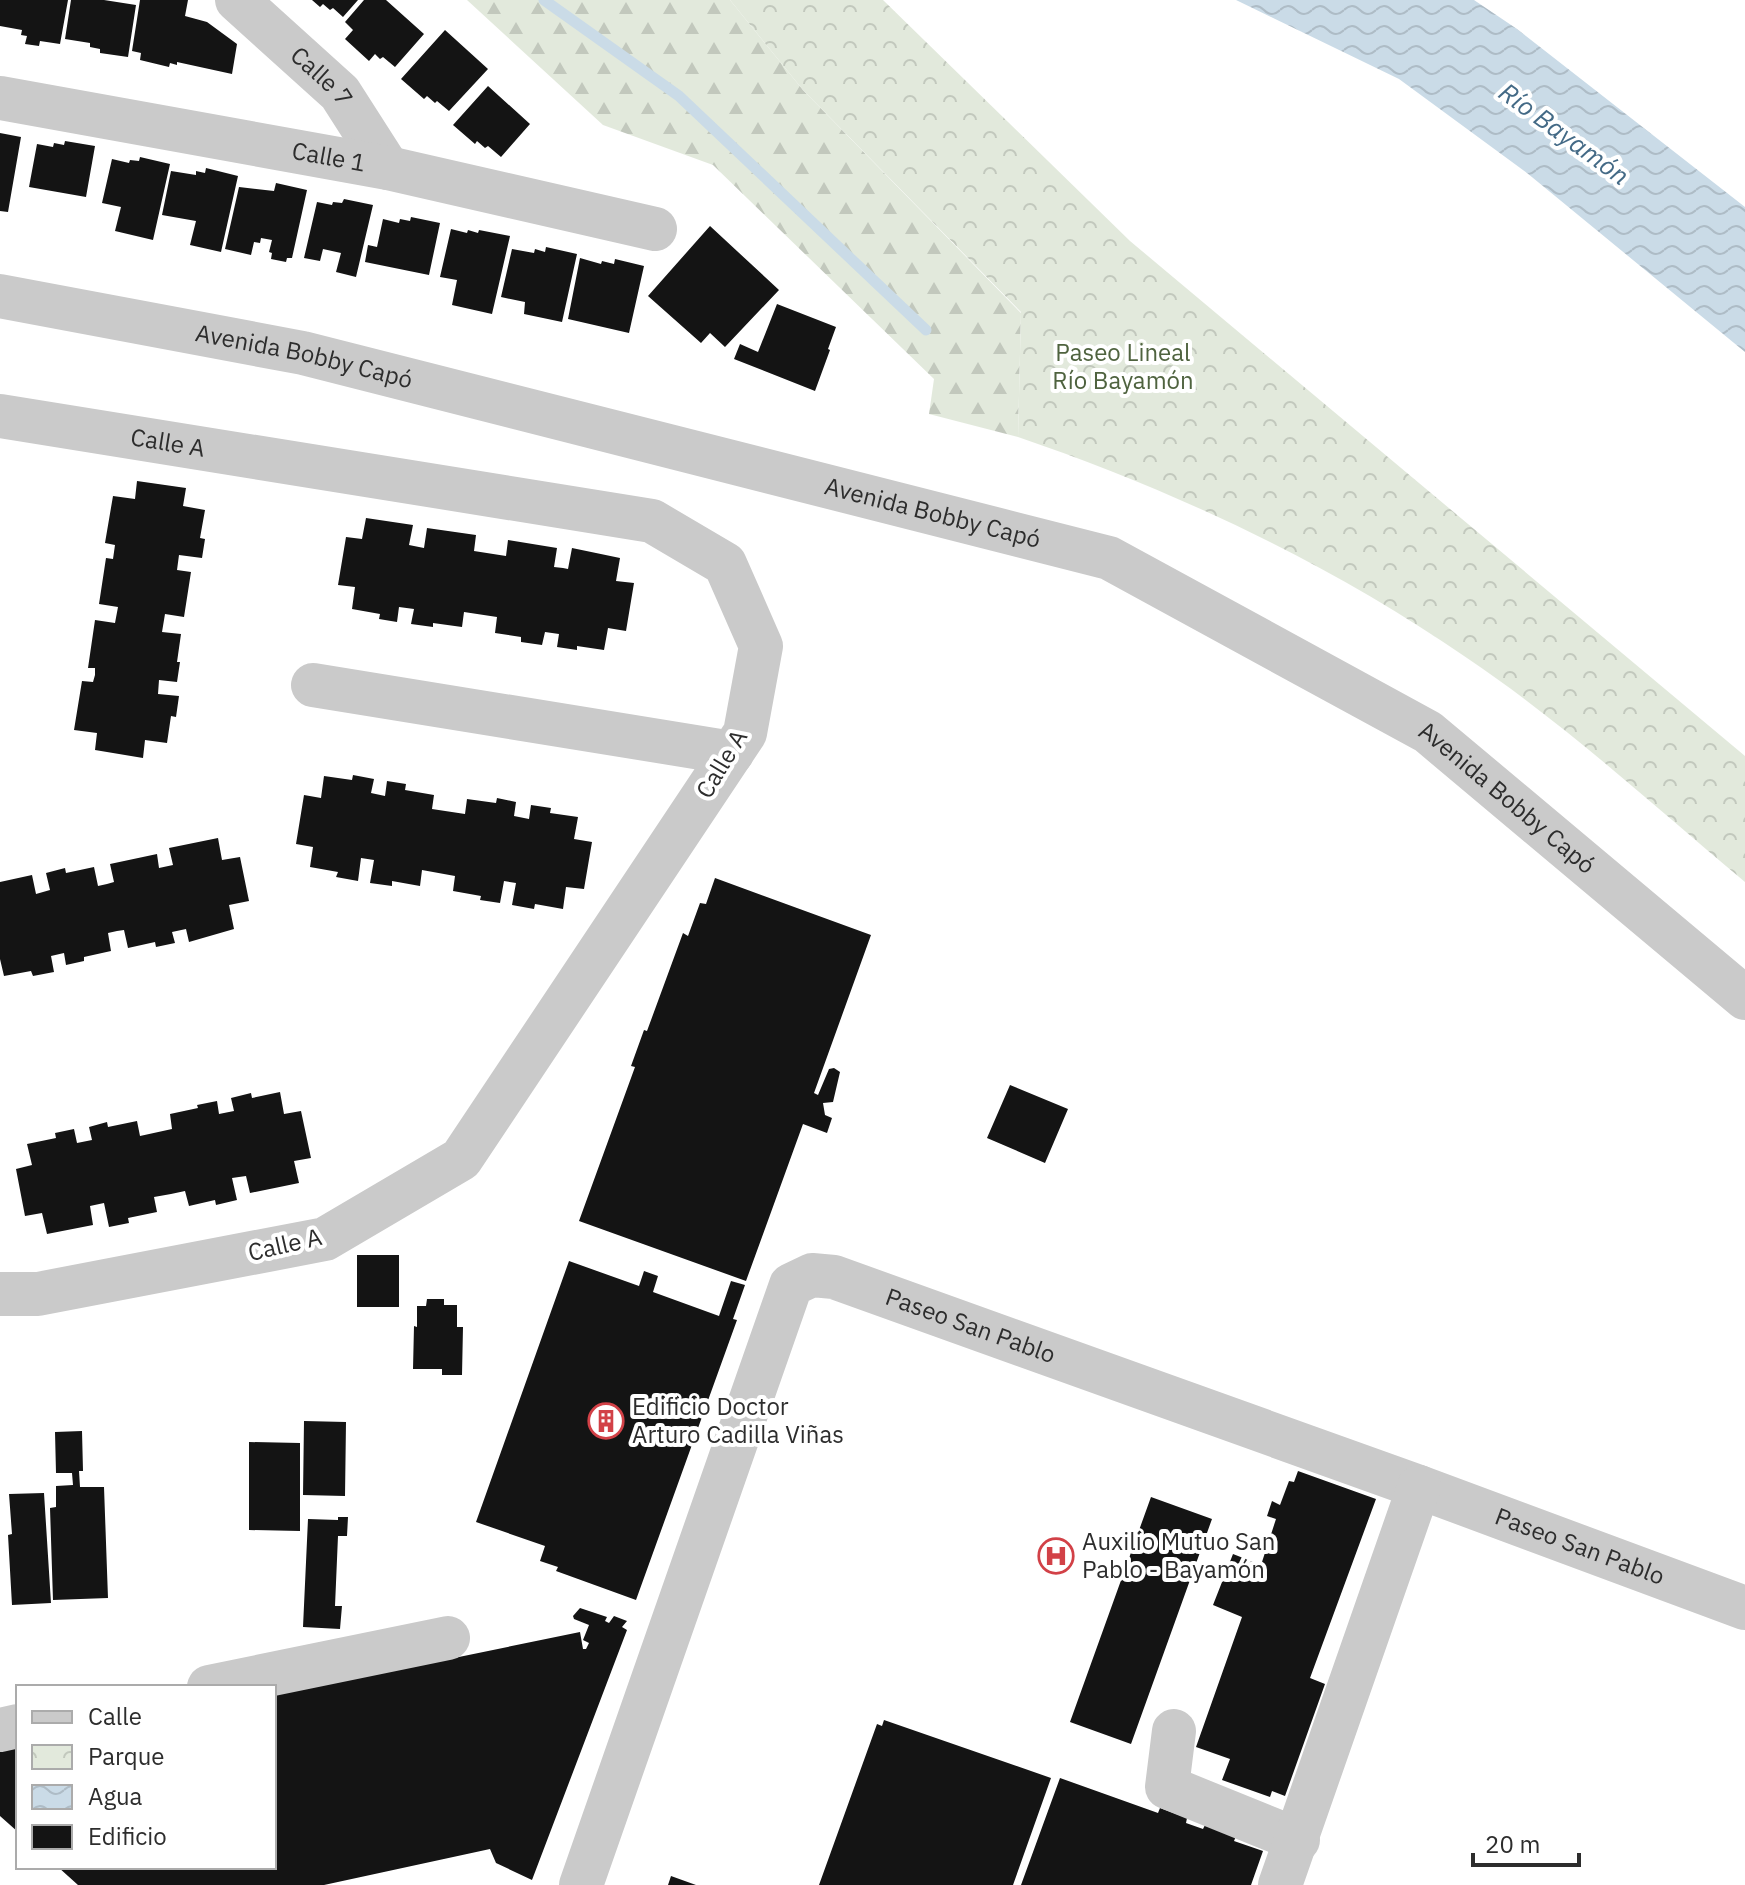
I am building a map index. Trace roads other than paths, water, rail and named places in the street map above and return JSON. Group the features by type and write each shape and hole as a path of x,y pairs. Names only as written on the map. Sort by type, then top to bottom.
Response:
{"street":[{"name":"Calle 7","path":"237,0 340,93 388,168"},
{"name":"Calle 1","path":"0,98 388,168 655,229"},
{"name":"Avenida Bobby Capó","path":"0,296 303,353 1109,558 1428,732 1745,998"},
{"name":"Calle A","path":"0,416 652,521 725,564 761,646 745,733 461,1159 325,1239 38,1294 0,1294"},
{"path":"313,685 732,753"},
{"name":"Paseo San Pablo","path":"581,1885 791,1285 812,1275 834,1277 1745,1608"},
{"path":"1280,1885 1419,1487"},
{"path":"219,1685 448,1638"},
{"path":"1174,1731 1167,1787 1298,1840"}],"water":[{"name":"Río Bayamón","path":"1236,0 1474,0 1517,29 1745,207 1745,352 1527,173 1399,79"}],"waterway":[{"path":"544,0 679,96 926,330"}],"place":[{"name":"Edificio Doctor Arturo Cadilla Viñas","path":"606,1421"},
{"name":"Auxilio Mutuo San Pablo - Bayamón","path":"1056,1556"}],"park label":[{"name":"Paseo Lineal Río Bayamón","path":"1123,367"}]}
